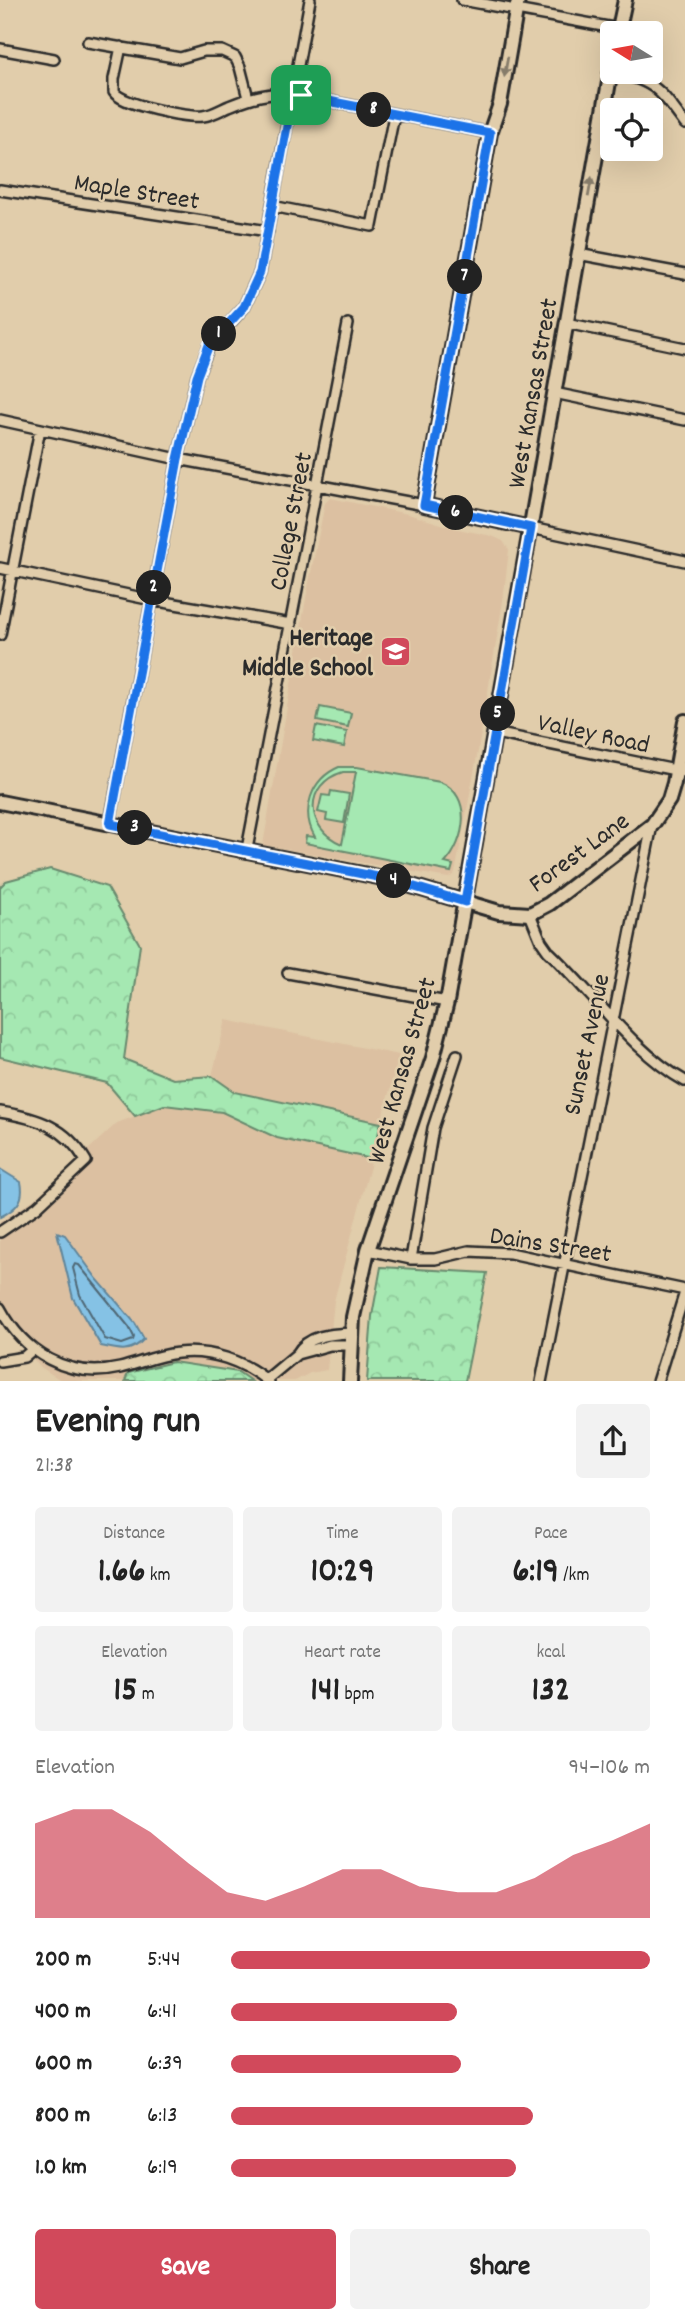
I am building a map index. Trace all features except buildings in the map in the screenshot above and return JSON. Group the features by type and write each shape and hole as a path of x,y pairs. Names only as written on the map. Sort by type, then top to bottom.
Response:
{"street":[{"path":"110,824 178,459 200,365 209,345 244,307 260,272 310,0"},
{"path":"462,0 517,5 600,26"},
{"path":"621,21 625,0"},
{"path":"424,505 490,133 499,104 517,5"},
{"path":"88,42 180,58 204,51 222,51 235,57 240,66 248,98"},
{"path":"121,47 114,92 125,102 194,117 206,116 248,98 277,93 293,94 490,133"},
{"path":"0,49 54,60"},
{"name":"West Kansas Street","path":"350,1381 351,1339 368,1250 433,1058 447,1002 609,84"},
{"path":"651,84 685,124"},
{"path":"272,206 372,226 394,115"},
{"name":"Maple Street","path":"0,190 268,231"},
{"path":"578,254 685,274"},
{"path":"566,323 685,348"},
{"name":"College Street","path":"247,849 348,324"},
{"path":"554,393 685,420"},
{"path":"0,420 178,459 424,505 685,561"},
{"path":"0,635 40,429"},
{"path":"0,568 152,600 291,624"},
{"name":"Sunset Avenue","path":"541,1381 652,825 669,800 681,771 685,721"},
{"name":"Valley Road","path":"495,733 681,771"},
{"path":"0,802 247,849 388,879 499,912 530,914 548,951 665,1068 685,1081"},
{"name":"Forest Lane","path":"530,914 549,904 652,825"},
{"path":"288,973 447,1002"},
{"path":"411,1259 433,1128 457,1055"},
{"path":"0,1112 22,1115 49,1125 77,1145 86,1161 37,1207 0,1232"},
{"name":"Dains Street","path":"368,1250 411,1259 435,1259 469,1251 510,1253 685,1291"},
{"path":"657,1381 685,1291"},
{"path":"0,1307 19,1337 32,1350 65,1366 82,1370 110,1369 164,1355 192,1352 219,1355 244,1365 268,1380 297,1354 302,1345 312,1340 333,1334 351,1339"},
{"path":"0,1361 24,1357 32,1350"},
{"path":"110,1369 111,1381"}],"shaded area":[{"name":"Heritage Middle School","path":"330,498 408,514 492,536 503,541 509,550 478,751 456,868 454,875 448,878 263,845 308,587 325,503"},
{"path":"226,1020 399,1055 381,1123 235,1092 212,1076"},
{"path":"164,1105 222,1112 277,1138 372,1159 334,1301 327,1370 310,1373 295,1381 251,1381 238,1372 129,1373 125,1381 62,1381 39,1366 0,1317 0,1222 36,1198 117,1123"}],"green space":[{"path":"320,707 351,713 348,727 317,721"},
{"path":"316,726 347,732 344,747 313,741"},
{"path":"339,767 357,767 440,782 451,788 458,797 463,820 457,843 445,863 453,865 451,872 305,843 306,836 315,837 308,817 311,797 321,779","holes":["343,772 356,772 342,844 321,828 316,818 315,796 330,778"]},
{"path":"331,791 349,794 344,823 326,820 327,814 318,812 322,795 330,796"},
{"path":"50,869 107,887 140,945 124,1059 173,1079 212,1076 235,1092 381,1123 372,1159 277,1138 222,1112 164,1105 135,1116 107,1083 0,1057 0,887 6,881"},
{"path":"381,1267 487,1273 465,1381 367,1381 372,1316"},
{"path":"173,1362 238,1372 251,1381 125,1381 128,1373"}],"water":[{"path":"0,1169 21,1182 22,1194 18,1204 0,1217"},
{"path":"57,1232 65,1235 97,1279 135,1323 144,1339 139,1344 124,1350 101,1346 73,1298"}],"place":[{"name":"Heritage Middle School","path":"396,651"}],"route":[{"path":"293,94 301,95 490,133 424,505 531,528 465,902 388,879 110,824 178,459 197,376 209,345 244,307 260,272 293,94"}]}
